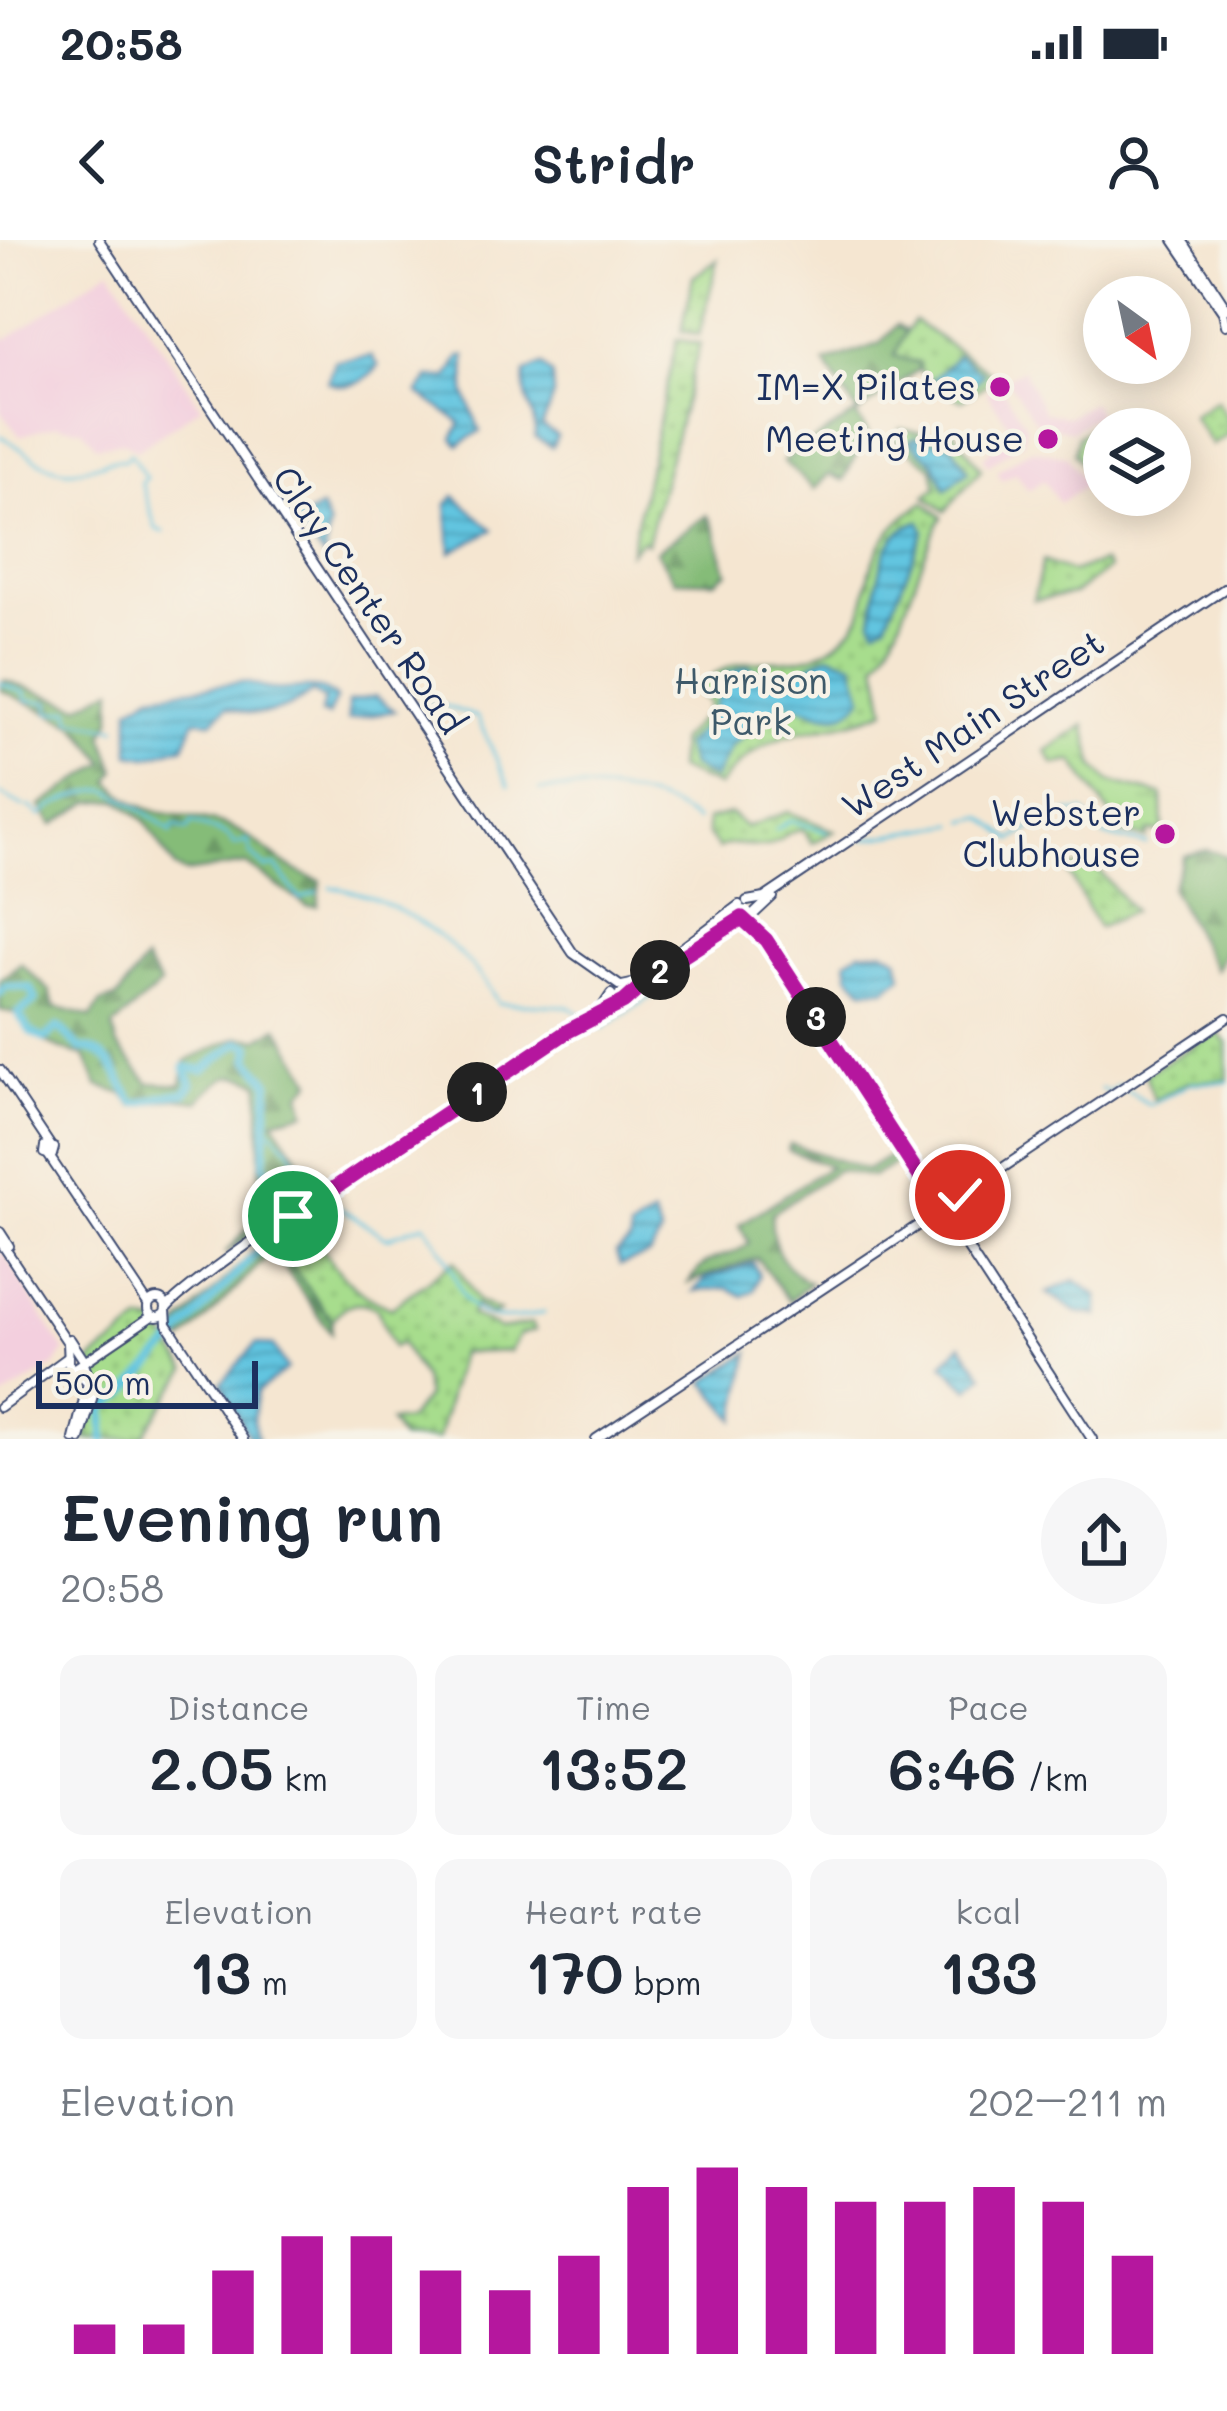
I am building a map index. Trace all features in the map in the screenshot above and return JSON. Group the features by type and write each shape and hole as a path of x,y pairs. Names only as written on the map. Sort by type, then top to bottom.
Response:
{"street":[{"name":"Clay Center Road","path":"99,240 573,953 606,978 624,1001"},
{"path":"1178,240 1227,309"},
{"path":"1178,240 1223,312 1226,326"},
{"name":"West Main Street","path":"587,1020 616,989 638,982 743,903 761,900 1227,590"},
{"name":"West Main Street","path":"166,1309 179,1293 319,1195 587,1020 624,1001 655,974 755,913 785,887 1227,590"},
{"path":"743,903 755,913 758,930"},
{"path":"743,903 743,918 758,930 1089,1439"},
{"path":"616,989 624,1001"},
{"path":"600,1437 1227,1018"},
{"path":"0,1073 240,1439"},
{"path":"0,1232 94,1394 77,1439"},
{"name":"West Main Street","path":"0,1409 264,1233"},
{"path":"0,1241 76,1360"},
{"path":"153,1307 166,1309 171,1333"}],"shaded area":[{"path":"110,269 201,407 137,450 123,442 96,446 82,429 57,425 20,436 0,410 0,333 6,340"},
{"path":"1023,369 1044,412 1068,417 1092,402 1096,408 1083,408 1083,424 1072,431 1036,423 1007,378"},
{"path":"999,384 1026,425 1023,442 988,465 983,458 1012,428 986,392"},
{"path":"1031,449 1067,456 1083,487 1059,503 1044,480 1028,490 1016,472 1002,480 997,471"},
{"path":"0,1248 65,1352 55,1365 0,1400"}],"green space":[{"path":"718,260 699,335 682,331 693,277"},
{"path":"914,321 991,373 986,384 962,400 935,387 919,369 858,413 825,363 879,344 897,325 907,331"},
{"path":"897,325 906,332 894,356 919,363 919,369 858,413 825,363 879,344"},
{"path":"677,339 700,344 647,543 642,540 630,552"},
{"path":"1216,400 1227,417 1227,435 1212,445 1192,416"},
{"path":"855,414 868,433 843,480 829,474 814,489 783,461"},
{"path":"900,429 945,437 952,429 981,469 945,511 925,496 937,487 933,468 895,439"},
{"path":"1083,433 1083,466 1074,453"},
{"name":"Harrison Park","path":"924,502 942,517 894,634 877,662 886,710 779,738 740,763 719,786 677,769 680,740 706,713 709,702 696,693 728,667 796,660 846,635 861,612 883,541"},
{"path":"707,515 728,572 715,581 675,580 656,551"},
{"path":"1043,561 1071,572 1103,562 1108,569 1074,594 1033,600"},
{"path":"4,680 80,706 113,688 112,719 103,735 116,770 110,782 151,810 222,824 247,836 292,868 321,881 318,906 307,906 246,864 185,873 175,868 145,821 119,800 91,802 53,825 41,806 106,762 75,725 1,690"},
{"path":"1085,725 1094,766 1110,782 1162,795 1163,831 1147,832 1147,838 1123,833 1073,761 1054,764 1046,751"},
{"path":"788,812 835,831 812,843 803,829 767,846 731,844 718,849 707,833 707,820 730,814 746,827"},
{"path":"1206,850 1227,856 1227,948 1215,970 1171,888 1184,856"},
{"path":"1085,865 1098,869 1133,911 1098,928 1067,869"},
{"path":"145,961 160,985 113,1027 117,1045 149,1083 182,1085 186,1061 238,1037 259,1039 278,1027 312,1081 301,1094 306,1112 273,1120 320,1188 310,1194 288,1166 281,1170 272,1188 276,1218 225,1253 250,1226 260,1174 260,1083 233,1076 220,1081 199,1101 175,1098 133,1106 124,1094 98,1086 85,1056 45,1042 15,1013 0,1010 0,980 21,964 50,991 54,1007 91,1017 101,1003 118,997"},
{"path":"1218,1032 1227,1043 1227,1080 1189,1082 1154,1100 1145,1074"},
{"path":"790,1144 867,1170 895,1153 899,1161 872,1177 837,1170 772,1213 780,1254 792,1271 810,1283 789,1301 757,1258 689,1282 705,1264 749,1243 739,1225 830,1166 788,1150"},
{"path":"299,1214 345,1278 391,1308 454,1261 478,1301 499,1311 492,1315 475,1305 471,1315 500,1329 532,1324 535,1330 519,1335 510,1351 460,1353 438,1439 401,1439 390,1422 408,1420 426,1396 423,1379 401,1343 393,1347 377,1309 352,1304 332,1321 289,1263 308,1247 288,1222"},
{"path":"291,1225 309,1255 291,1265 332,1321 331,1333 273,1251 183,1342 177,1330 183,1322 267,1239 284,1253 294,1252 285,1233"},
{"path":"142,1322 157,1324 187,1370 141,1439 85,1439 98,1394 91,1361"}],"water":[{"path":"958,355 983,374 966,392 933,379"},
{"path":"372,356 379,366 362,381 342,386 328,382 334,361"},
{"path":"466,356 465,392 480,431 459,445 453,438 461,423 418,393 429,378 448,378 460,357"},
{"path":"542,365 552,375 553,396 542,426 557,436 552,447 535,437 525,391 525,373"},
{"path":"914,437 952,445 968,471 946,489 934,463 909,441"},
{"path":"455,496 493,530 451,552 447,504"},
{"path":"321,508 329,527 324,558 294,521"},
{"path":"920,521 924,531 886,623 877,628 872,620 882,562 895,537"},
{"path":"830,655 853,663 863,697 853,707 826,715 783,702 731,746 714,779 691,766 684,745 710,720 725,674 749,666 782,676"},
{"path":"242,682 271,689 314,688 336,699 328,716 321,714 324,699 312,692 272,712 227,707 212,721 195,720 184,746 148,757 130,754 130,708 152,694"},
{"path":"375,696 395,711 348,720 348,702"},
{"path":"883,950 898,958 902,976 886,989 863,989 849,974 847,960 860,952"},
{"path":"653,1215 661,1235 649,1255 620,1265 616,1253 630,1242 630,1231"},
{"path":"753,1263 759,1275 754,1290 743,1296 727,1288 694,1291 706,1279"},
{"path":"1075,1280 1098,1296 1098,1316 1077,1312 1047,1293"},
{"path":"256,1344 273,1346 287,1369 257,1392 253,1419 257,1439 250,1439 221,1383"},
{"path":"961,1344 984,1375 969,1389 943,1364"},
{"path":"750,1352 736,1420 705,1382"}],"waterway":[{"path":"0,436 40,461 68,470 125,460 130,453 146,478 141,482 156,529 164,532"},
{"path":"0,683 25,693 26,700 49,702 50,713 70,710 72,720 117,728"},
{"path":"413,705 439,704 477,717 509,786"},
{"path":"29,807 41,816 73,798 105,790 171,832 174,825 187,830 192,822 227,835 235,845 248,841 251,854 266,868 276,866 300,899 318,892"},
{"path":"540,790 622,792 661,803 696,821"},
{"path":"0,794 24,807"},
{"path":"966,821 983,817 1013,840 1053,814 1084,812 1104,836 1147,844"},
{"path":"776,830 790,820 827,832"},
{"path":"865,839 955,824"},
{"path":"331,887 380,901 427,927 468,962 498,1003 567,1006 603,1028 660,991"},
{"path":"0,993 6,986 31,988 36,1000 18,1014 31,1032 45,1039 58,1027 81,1049 100,1054 134,1103 185,1093 192,1085 185,1067 203,1070 239,1042 251,1046 249,1059 269,1082 264,1164 273,1179 261,1198 270,1213 272,1236 125,1394 104,1407 104,1439"},
{"path":"1126,1090 1150,1105 1191,1083 1227,1082"},
{"path":"1101,1089 1109,1092 1119,1085"},
{"path":"264,1123 288,1147 314,1190 387,1238 424,1224 476,1310 491,1317 513,1318 544,1313"}],"place":[{"name":"IM=X Pilates","path":"1000,387"},
{"name":"Meeting House","path":"1048,439"},
{"name":"Webster Clubhouse","path":"1165,834"}],"route":[{"path":"293,1216 568,1031 624,1002 655,974 730,921 742,918 766,940 920,1177 940,1199 960,1195"}]}
